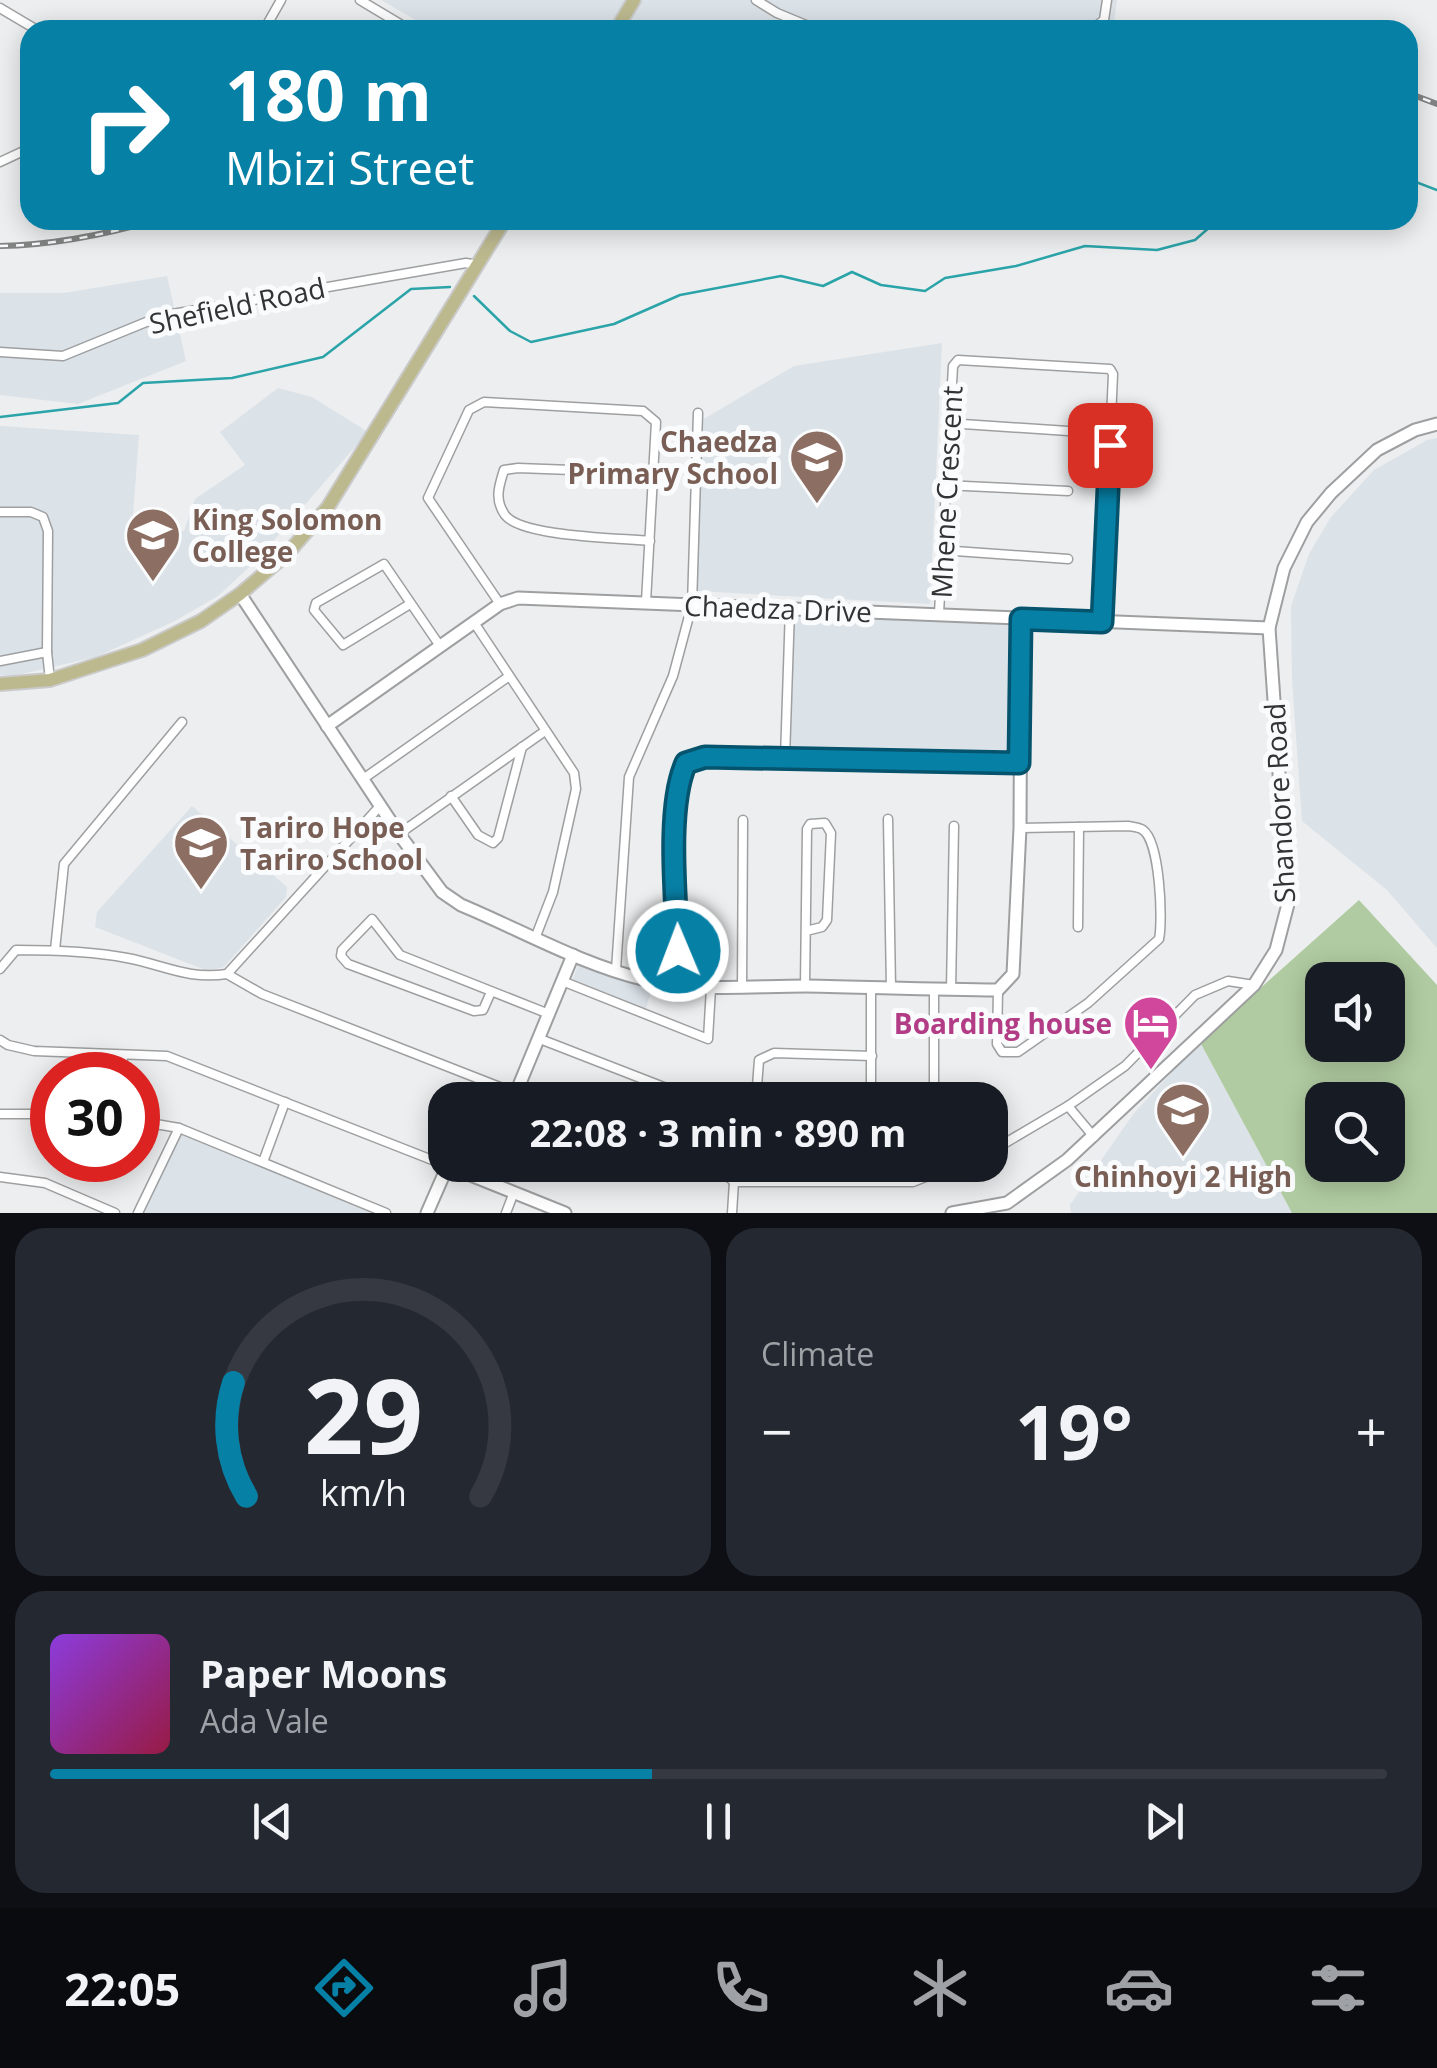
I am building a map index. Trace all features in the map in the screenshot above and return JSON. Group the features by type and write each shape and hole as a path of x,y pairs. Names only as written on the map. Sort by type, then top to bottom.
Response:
{"main road":[{"path":"0,684 50,680 142,650 199,622 287,554 328,507 499,230"}],"street":[{"path":"360,0 393,20"},
{"path":"756,0 794,20"},
{"name":"Shefield Road","path":"0,352 64,356 162,316 466,263 479,264"},
{"name":"Mhene Crescent","path":"939,613 948,422 953,366 958,360 1110,369 1113,374 1102,622"},
{"path":"327,726 500,604 428,498 469,410 484,402 643,411 656,422 646,602"},
{"path":"616,970 620,956 629,777 673,676 692,605 698,412"},
{"path":"948,422 1084,432"},
{"name":"Shandore Road","path":"952,1213 1007,1204 1094,1138 1254,986 1276,950 1288,904 1269,628 1284,568 1307,522 1331,493 1378,450 1437,424"},
{"path":"650,541 534,530 515,524 505,514 496,494 504,470 518,468 652,473"},
{"path":"944,486 1068,492"},
{"path":"0,512 32,512 42,517 48,531 50,680"},
{"path":"941,550 1068,559"},
{"path":"410,604 343,646 314,610 316,604 384,564 441,648"},
{"path":"240,594 399,834 442,892 462,905 573,954 678,986 934,990 1002,987"},
{"name":"Chaedza Drive","path":"500,604 518,598 1269,628"},
{"path":"785,758 790,608"},
{"path":"1020,828 1128,826 1143,830 1153,844 1162,924 1158,938 1088,1003 1018,1052 1002,1052 997,1044 1002,987 1013,974 1020,828 1021,619"},
{"path":"476,624 574,773 576,789 554,892 536,936"},
{"path":"0,661 47,652"},
{"path":"364,779 508,678"},
{"path":"55,950 64,864 182,722"},
{"path":"399,834 544,730"},
{"path":"451,796 478,835 492,842 498,838 522,747"},
{"path":"678,986 678,780 686,763 705,757 1019,763"},
{"path":"227,974 380,806"},
{"path":"888,819 890,988"},
{"path":"742,820 742,988"},
{"path":"805,986 807,828 810,824 825,824 831,833 827,920 822,927 806,931"},
{"path":"951,990 954,826"},
{"path":"1078,927 1080,827"},
{"path":"490,992 482,1010 474,1012 348,964 341,956 342,950 372,919 400,955 549,1014"},
{"path":"0,969 16,950 55,950 126,958 200,978 227,974 262,994 478,1082"},
{"path":"521,1082 573,954"},
{"path":"562,981 708,1040 712,988"},
{"path":"1008,1141 1125,1066 1195,995 1228,981 1254,986"},
{"path":"871,988 872,1082"},
{"path":"934,990 934,1082"},
{"path":"540,1039 651,1082"},
{"path":"0,1040 8,1046 52,1052"},
{"path":"758,1082 760,1060 774,1053 872,1056"},
{"path":"160,1056 428,1158"},
{"path":"262,1162 285,1102"},
{"path":"1068,1106 1094,1138"},
{"path":"0,1114 30,1114"},
{"path":"160,1125 179,1128 386,1213"},
{"path":"138,1213 179,1128"},
{"path":"0,1178 46,1183 115,1213"},
{"path":"427,1213 440,1182"},
{"path":"489,1182 565,1213"},
{"path":"732,1213 734,1182"},
{"path":"506,1213 514,1192"}],"shaded area":[{"path":"381,0 1117,0 1114,20 416,20"},
{"path":"167,276 186,361 78,404 0,395 0,293 64,293"},
{"name":"Chaedza Primary School","path":"942,343 930,604 696,591 702,420 794,366"},
{"path":"278,388 312,397 368,432 256,561 218,596 175,621 96,657 13,676 0,675 0,426 139,435 132,529 184,531 195,499 245,465 220,432"},
{"path":"1437,438 1437,948 1387,890 1302,821 1291,606 1309,554 1331,517 1374,470"},
{"path":"792,610 1017,620 1015,759 788,749"},
{"name":"Tariro Hope Tariro School","path":"192,806 287,887 286,897 224,967 208,971 95,927 97,912"},
{"path":"580,960 652,988 645,1012 572,981"},
{"name":"Chinhoyi 2 High","path":"1200,1042 1292,1213 1071,1213 1070,1205 1134,1113"},
{"path":"179,1133 371,1213 144,1213"}],"green space":[{"path":"1359,900 1437,985 1437,1213 1292,1213 1200,1042"}],"waterway":[{"path":"1418,183 1437,190"},
{"path":"474,296 510,331 531,342 614,324 680,295 781,276 823,286 852,272 881,285 925,291 945,278 1016,266 1085,246 1157,250 1195,240 1206,230"},
{"path":"0,417 118,403 143,383 232,378 323,357 411,289 450,287"}],"railway":[{"path":"1418,97 1437,104"},
{"path":"0,246 40,244 117,230"}],"place":[{"name":"Chaedza Primary School","path":"817,506"},
{"name":"King Solomon College","path":"153,584"},
{"name":"Tariro Hope Tariro School","path":"201,892"},
{"name":"Boarding house","path":"1151,1072"},
{"name":"Chinhoyi 2 High","path":"1183,1159"}],"route":[{"path":"678,951 678,780 686,763 705,757 1019,763 1021,619 1102,622 1110,445"}]}
